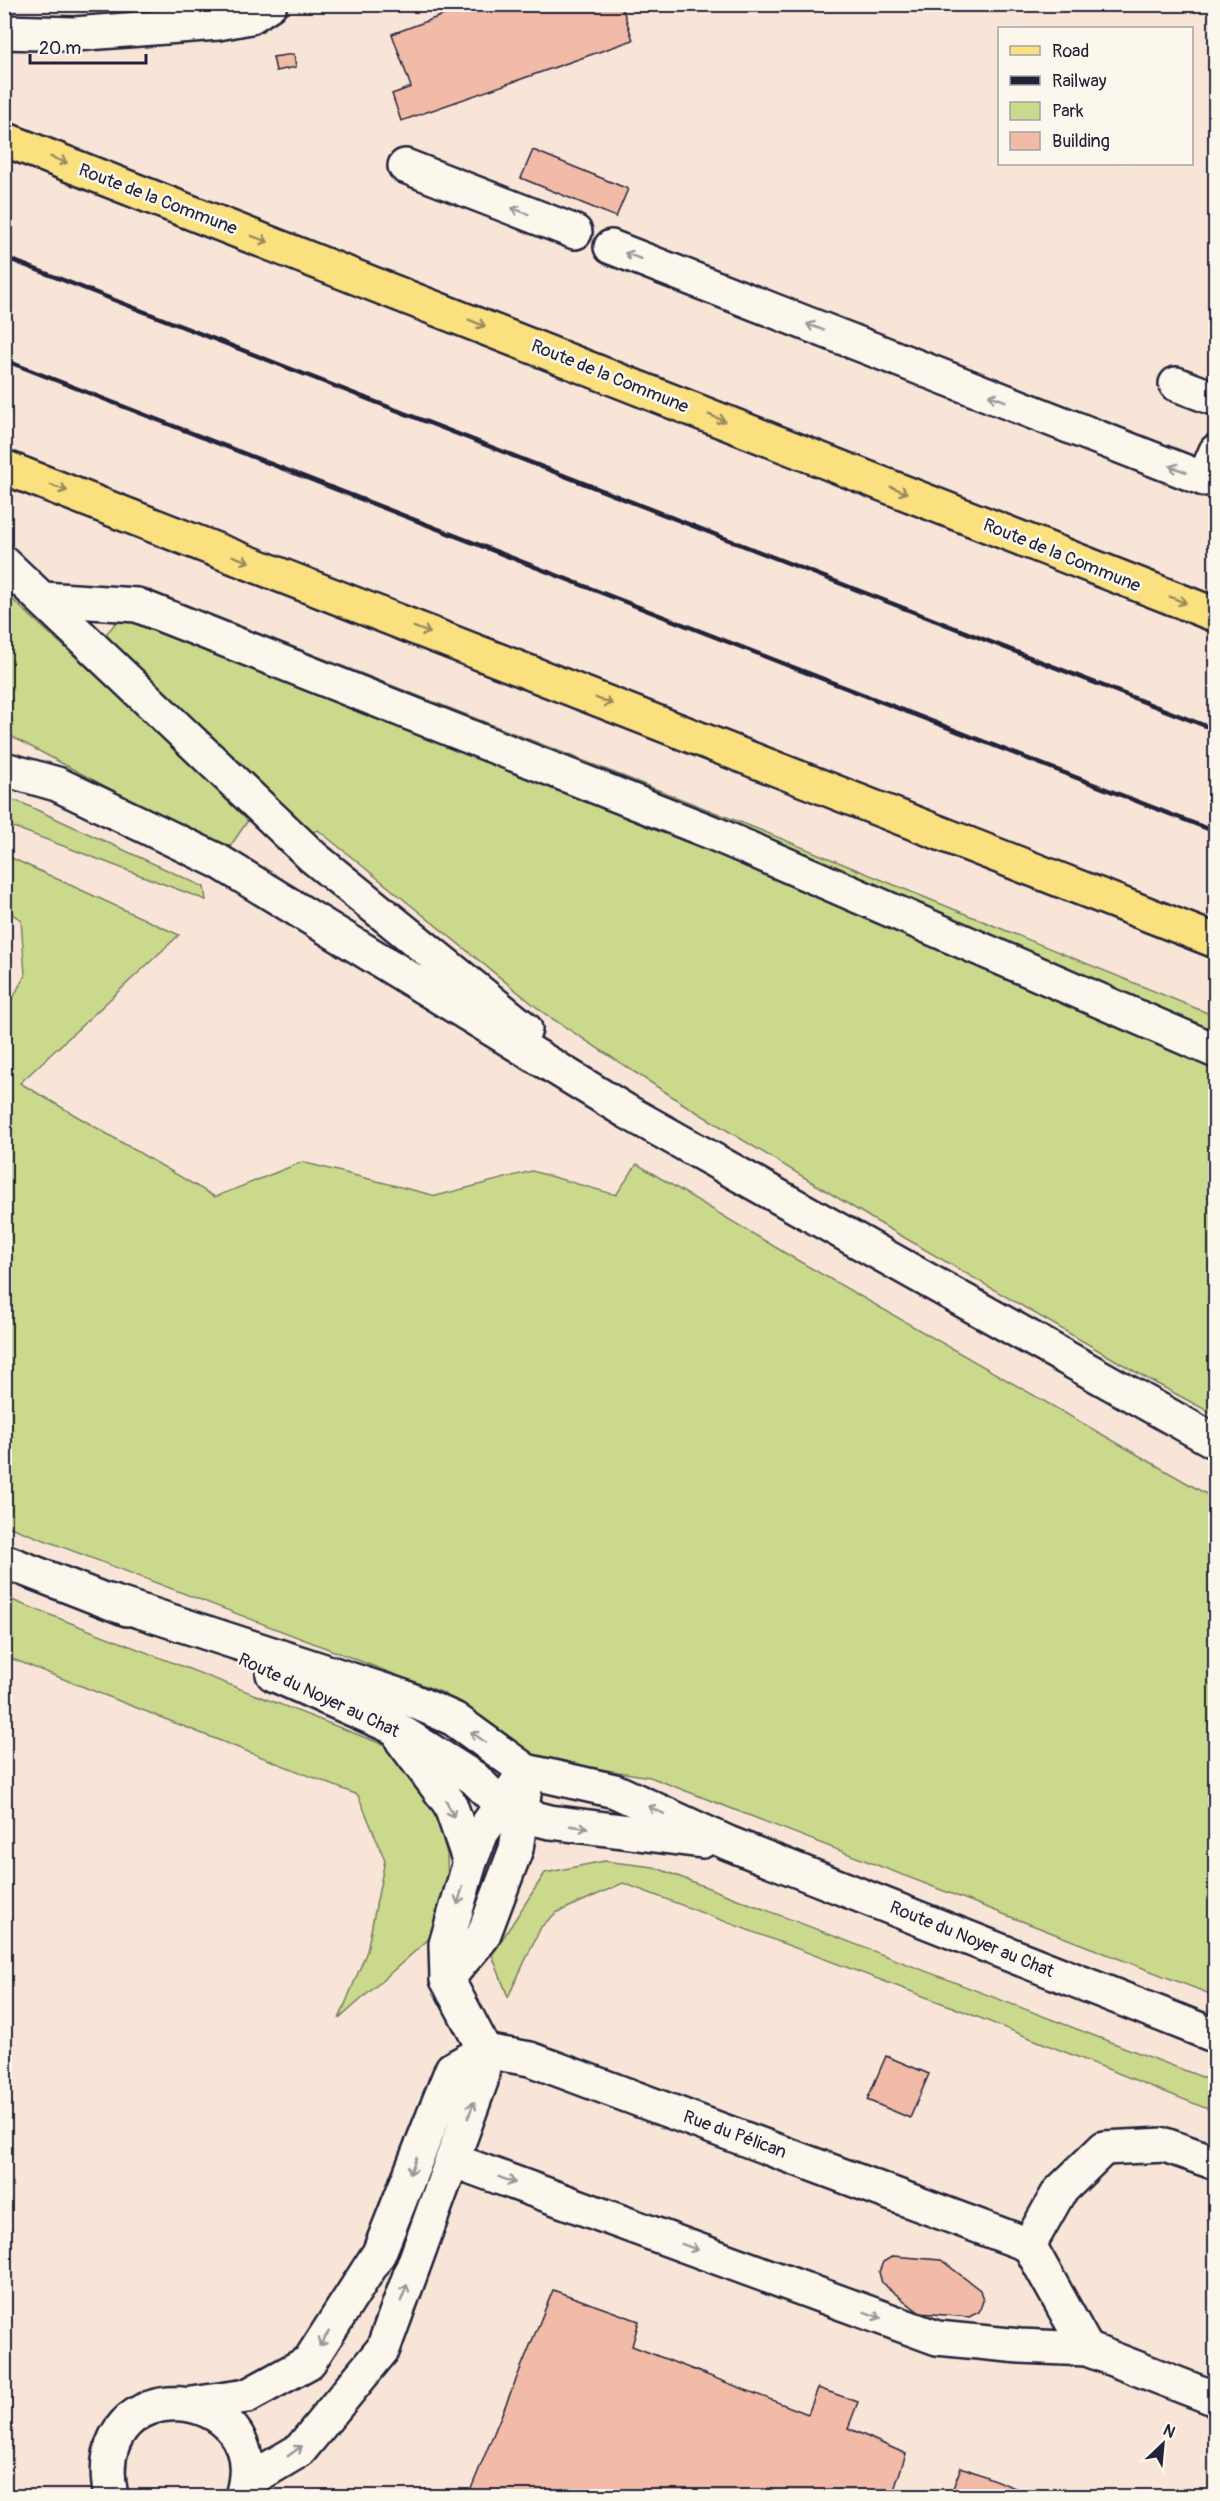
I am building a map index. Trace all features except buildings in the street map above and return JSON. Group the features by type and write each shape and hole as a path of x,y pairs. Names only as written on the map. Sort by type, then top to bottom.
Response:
{"main road":[{"name":"Route de la Commune","path":"4,139 1215,615"},
{"path":"4,467 1215,941"}],"street":[{"path":"4,32 74,34 218,23 250,17 270,4"},
{"path":"405,166 575,232"},
{"path":"611,247 1204,479 1215,451"},
{"path":"1176,384 1215,399"},
{"path":"4,563 314,857 626,1111"},
{"path":"43,599 137,605 713,833 1215,1051"},
{"path":"4,769 57,784 218,861 626,1111 1215,1442"},
{"name":"Route du Noyer au Chat","path":"4,1561 109,1601 404,1696 454,1719 526,1771 615,1791 728,1843 1215,2036"},
{"name":"Route du Noyer au Chat","path":"109,1601 393,1727 474,1778 512,1810 549,1822 631,1834 728,1843"},
{"path":"393,1727 450,1804 470,1862"},
{"path":"447,1979 483,1936 516,1849 512,1810 526,1771"},
{"path":"244,2489 300,2450 383,2349 481,2081 485,2051 447,1979 446,1944 470,1862 482,1832 512,1810"},
{"path":"111,2496 106,2475 109,2454 118,2434 132,2418 150,2407 171,2402 192,2404 247,2397 309,2362 379,2253 452,2069 485,2051"},
{"name":"Rue du Pélican","path":"485,2051 530,2059 1029,2245"},
{"path":"1087,2349 1029,2245 1059,2192 1104,2148 1165,2145 1215,2163"},
{"path":"452,2160 937,2338 1020,2346 1087,2349 1215,2399"},
{"path":"192,2404 212,2412 228,2424 240,2442 246,2462 244,2489"}],"shaded area":[{"path":"5,5 1215,5 1215,2496 5,2496"}],"green space":[{"path":"146,589 755,828 1215,1016 1215,1415 1148,1379 874,1220 682,1103 545,1014 318,830 306,834 115,652 105,635"},
{"path":"4,592 251,816 227,851 5,733"},
{"path":"4,797 22,803 204,887 206,900 5,824"},
{"path":"5,855 179,935 20,1083 215,1197 302,1162 436,1196 532,1171 616,1195 637,1164 790,1256 1215,1499 1215,1996 650,1777 532,1758 441,1692 5,1525 4,1015 25,975 21,920 5,909"},
{"path":"4,1597 387,1746 433,1801 447,1854 448,1895 432,1936 339,2019 367,1951 385,1860 358,1795 5,1656"},
{"path":"604,1861 654,1867 1215,2082 1215,2112 955,2008 623,1883 556,1913 541,1927 508,1997 492,1955 545,1873"}],"railway":[{"path":"4,257 1216,730"},
{"path":"4,360 1216,832"}]}
